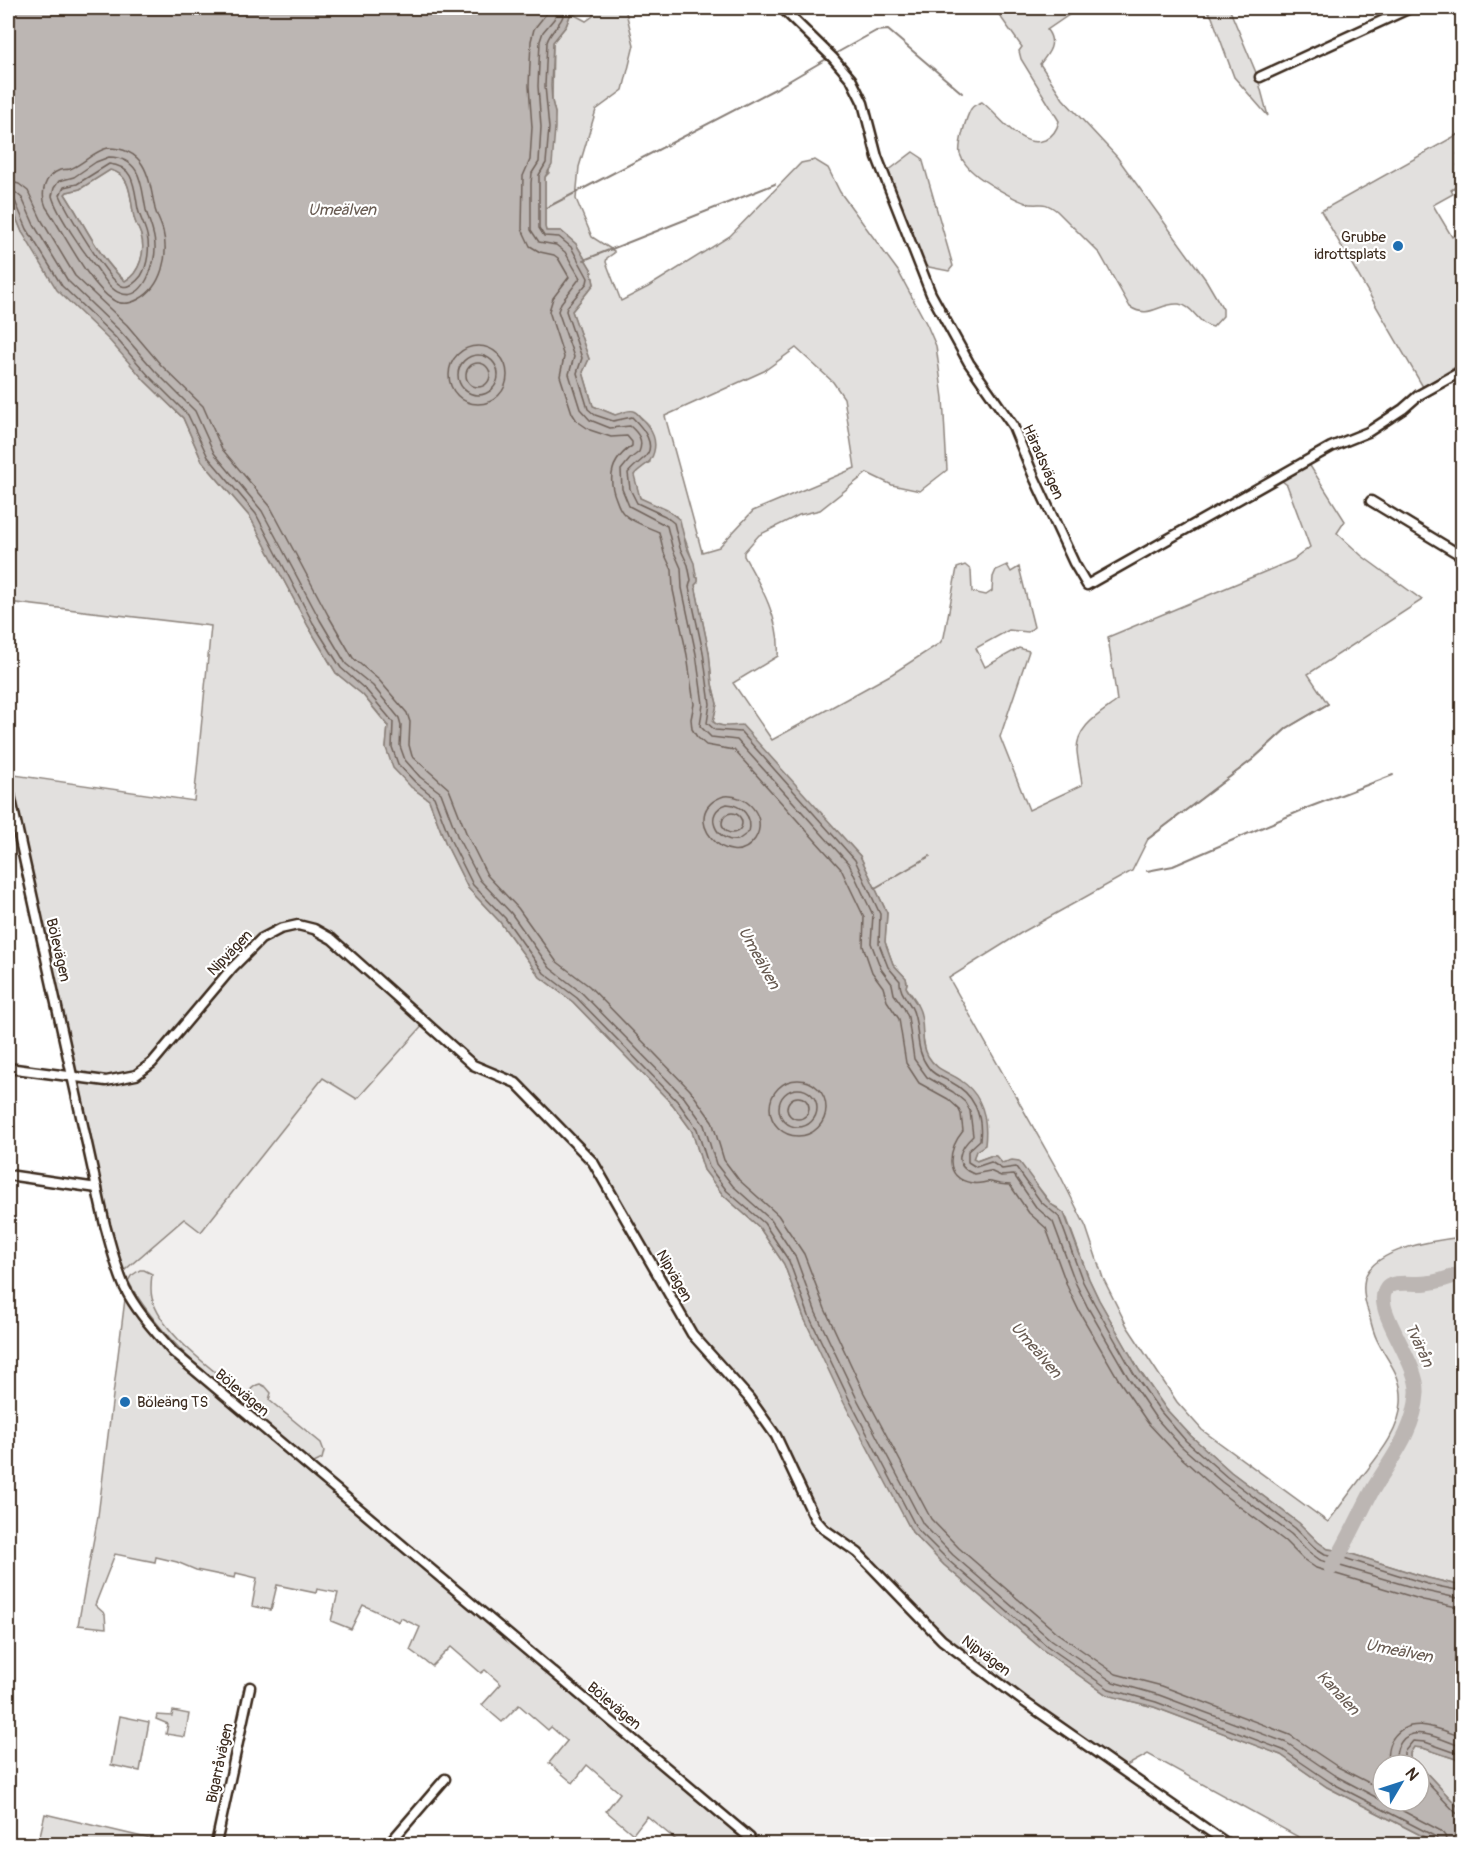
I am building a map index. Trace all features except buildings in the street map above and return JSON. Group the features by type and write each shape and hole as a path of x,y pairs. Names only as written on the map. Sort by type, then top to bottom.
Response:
{"street":[{"name":"Häradsvägen","path":"782,8 851,79 863,103 877,156 931,294 969,363 1014,426 1034,477 1074,563 1087,585 1331,447 1358,437 1403,409 1419,395 1462,371"},
{"path":"1260,77 1410,8"},
{"path":"1371,501 1462,556"},
{"name":"Bölevägen","path":"8,786 105,1225 119,1275 126,1291 142,1315 173,1352 750,1838"},
{"name":"Nipvägen","path":"8,1068 106,1081 136,1075 152,1063 232,968 261,939 280,929 298,925 314,929 332,939 473,1065 516,1083 593,1162 692,1334 749,1398 776,1436 815,1519 824,1529 858,1553 942,1640 1042,1715 1228,1845"},
{"path":"8,1175 97,1188"},
{"name":"Bigarråvägen","path":"216,1845 250,1687"},
{"path":"389,1845 445,1779"}],"shaded area":[{"path":"594,8 625,8 634,45 623,90 596,110 579,167 576,199 592,237 614,251 606,262 621,301 648,287 730,236 801,163 815,160 828,168 840,192 898,271 936,346 943,398 947,470 920,491 892,485 867,473 820,510 799,515 759,535 744,552 773,617 778,656 733,683 772,740 892,674 940,643 944,637 957,568 965,565 971,570 972,592 986,595 992,591 996,570 1007,565 1011,572 1019,567 1034,627 1028,632 1009,630 976,648 985,667 1019,648 1029,651 1000,737 1029,810 1082,785 1077,751 1080,734 1090,722 1117,701 1108,637 1293,560 1310,547 1287,485 1275,480 1307,461 1345,521 1337,533 1362,556 1422,600 1308,674 1328,704 1287,728 1252,760 1148,839 1132,871 1021,933 949,978 1059,1173 1086,1227 1103,1278 1127,1326 1177,1402 1202,1430 1328,1522 1386,1445 1396,1425 1401,1403 1397,1377 1373,1331 1364,1296 1365,1278 1380,1259 1393,1253 1423,1243 1462,1237 1462,1586 1328,1549 1299,1523 1231,1472 1191,1436 1166,1409 1139,1370 1099,1300 1067,1219 1058,1208 1052,1205 1035,1183 1006,1162 1002,1163 995,1156 976,1161 973,1159 976,1150 960,1080 935,1067 926,1054 916,1001 906,987 906,978 893,964 885,942 887,913 860,856 825,818 727,727 713,721 717,704 695,585 698,578 691,555 676,516 640,498 633,475 650,462 649,425 634,412 615,415 593,406 583,372 589,359 572,311 594,284 591,269 576,244 561,231 546,231 545,227 545,177 549,173 555,113 552,101 553,42 566,26 571,13 586,21 593,16","holes":["796,348 833,382 844,398 855,468 753,511 719,547 702,552 665,416 764,371"]},
{"path":"1079,8 1047,30 1052,44 1040,64 1063,99 1117,157 1206,280 1223,309 1223,316 1213,327 1203,323 1184,305 1166,305 1143,312 1130,307 1100,254 1057,211 1048,205 1026,203 1007,194 979,177 964,162 960,154 961,138 969,113 974,106 982,102 1011,130 1027,140 1036,142 1045,140 1054,132 1059,121 1021,59 1019,51 1022,47 995,9"},
{"path":"1206,8 1229,8 1257,75 1268,116 1234,77 1212,17"},
{"name":"Grubbe idrottsplats","path":"1462,132 1462,151 1458,154 1462,162 1458,165 1462,172 1462,187 1457,186 1451,190 1453,194 1433,205 1452,237 1462,231 1462,363 1423,387 1321,211"},
{"path":"913,152 922,158 953,266 949,271 924,266 888,171"},
{"path":"110,170 122,176 129,188 143,248 135,273 125,281 107,262 65,194 80,189"},
{"path":"8,198 22,232 145,381 183,418 202,461 250,517 308,626 336,673 363,695 388,726 386,748 411,787 429,800 446,844 468,888 500,922 540,977 573,1002 673,1105 692,1131 704,1170 723,1195 759,1227 784,1264 804,1318 912,1532 944,1565 1043,1650 1107,1695 1154,1707 1281,1755 1327,1787 1371,1810 1371,1813 1378,1813 1438,1844 1311,1844 1148,1754 1119,1770 942,1640 887,1581 824,1529 776,1436 692,1334 593,1162 516,1083 473,1065 426,1022 357,1099 323,1078 201,1232 184,1219 119,1275 8,786 8,774 194,801 211,626 8,602"},
{"path":"426,1022 516,1083 593,1162 749,1398 858,1553 913,1611 1228,1844 759,1844 173,1352 142,1315 119,1275 184,1219 201,1232 323,1078 357,1099"},
{"path":"140,1270 152,1274 152,1298 164,1323 185,1346 231,1385 230,1389 212,1380 153,1318 128,1281"},
{"path":"126,1291 173,1352 759,1844 681,1844 647,1816 633,1834 606,1811 620,1793 587,1765 573,1783 549,1763 567,1741 551,1727 548,1730 519,1705 502,1722 482,1705 501,1684 485,1670 481,1673 451,1647 432,1666 410,1650 420,1627 401,1618 399,1622 363,1605 351,1629 331,1621 338,1593 317,1589 316,1593 277,1585 271,1610 252,1606 257,1578 236,1573 235,1578 196,1570 156,1557 155,1562 115,1554 95,1605 105,1614 106,1628 78,1625 98,1516"},
{"path":"260,1384 271,1393 269,1400 321,1443 324,1451 322,1459 312,1464 245,1407 251,1390"},
{"path":"173,1711 189,1714 185,1737 166,1734 168,1724 156,1719 157,1715 172,1716"},
{"path":"120,1716 149,1722 140,1771 111,1765"},
{"path":"1414,1747 1423,1748 1462,1761 1462,1811 1431,1778 1431,1753 1410,1753"},
{"path":"45,1814 172,1844 38,1844"}],"water":[{"name":"Umeälven","path":"8,8 571,8 566,26 553,42 551,86 555,128 552,165 545,177 545,227 546,231 561,231 576,244 591,269 594,284 572,311 589,359 583,372 593,406 615,415 629,411 636,412 648,426 655,441 651,459 634,475 640,498 667,510 680,520 686,546 694,563 698,578 695,585 717,704 713,722 723,726 742,725 860,856 887,913 885,942 893,964 906,978 906,987 920,1011 924,1046 928,1056 938,1068 968,1086 982,1108 986,1126 985,1145 976,1151 973,1159 977,1161 996,1156 1002,1163 1012,1160 1019,1161 1052,1205 1064,1213 1099,1300 1139,1370 1166,1409 1191,1436 1231,1472 1299,1523 1328,1549 1462,1586 1462,1761 1414,1747 1410,1753 1371,1753 1371,1810 1327,1787 1281,1755 1154,1707 1107,1695 1043,1650 944,1565 912,1532 844,1403 804,1318 784,1264 759,1227 723,1195 704,1170 692,1131 673,1105 573,1002 540,977 500,922 468,888 446,844 429,800 411,787 393,768 386,748 388,725 363,695 336,673 308,626 250,517 202,461 183,418 145,381 110,341 57,290 22,232 8,198","holes":["110,170 122,176 129,188 143,248 135,273 125,281 107,262 65,194 80,189"]},
{"name":"Umeälven","path":"1431,1778 1462,1811 1462,1844 1438,1844 1378,1813 1431,1813"}],"waterway":[{"path":"833,55 876,31 888,30 962,93"},
{"path":"546,208 777,88 828,58"},
{"path":"584,260 775,184"},
{"path":"1148,839 1252,760 1287,728 1328,704"},
{"path":"1147,871 1173,866 1307,808 1393,775"},
{"path":"875,888 930,856"},
{"name":"Tvärån","path":"1331,1568 1372,1491 1407,1433 1415,1407 1416,1381 1386,1311 1383,1300 1385,1291 1389,1286 1395,1284 1432,1282 1462,1273"}],"place":[{"name":"Grubbe idrottsplats","path":"1398,246"},
{"name":"Böleäng TS","path":"125,1402"}],"water label":[{"name":"Kanalen","path":"1338,1693"}]}
